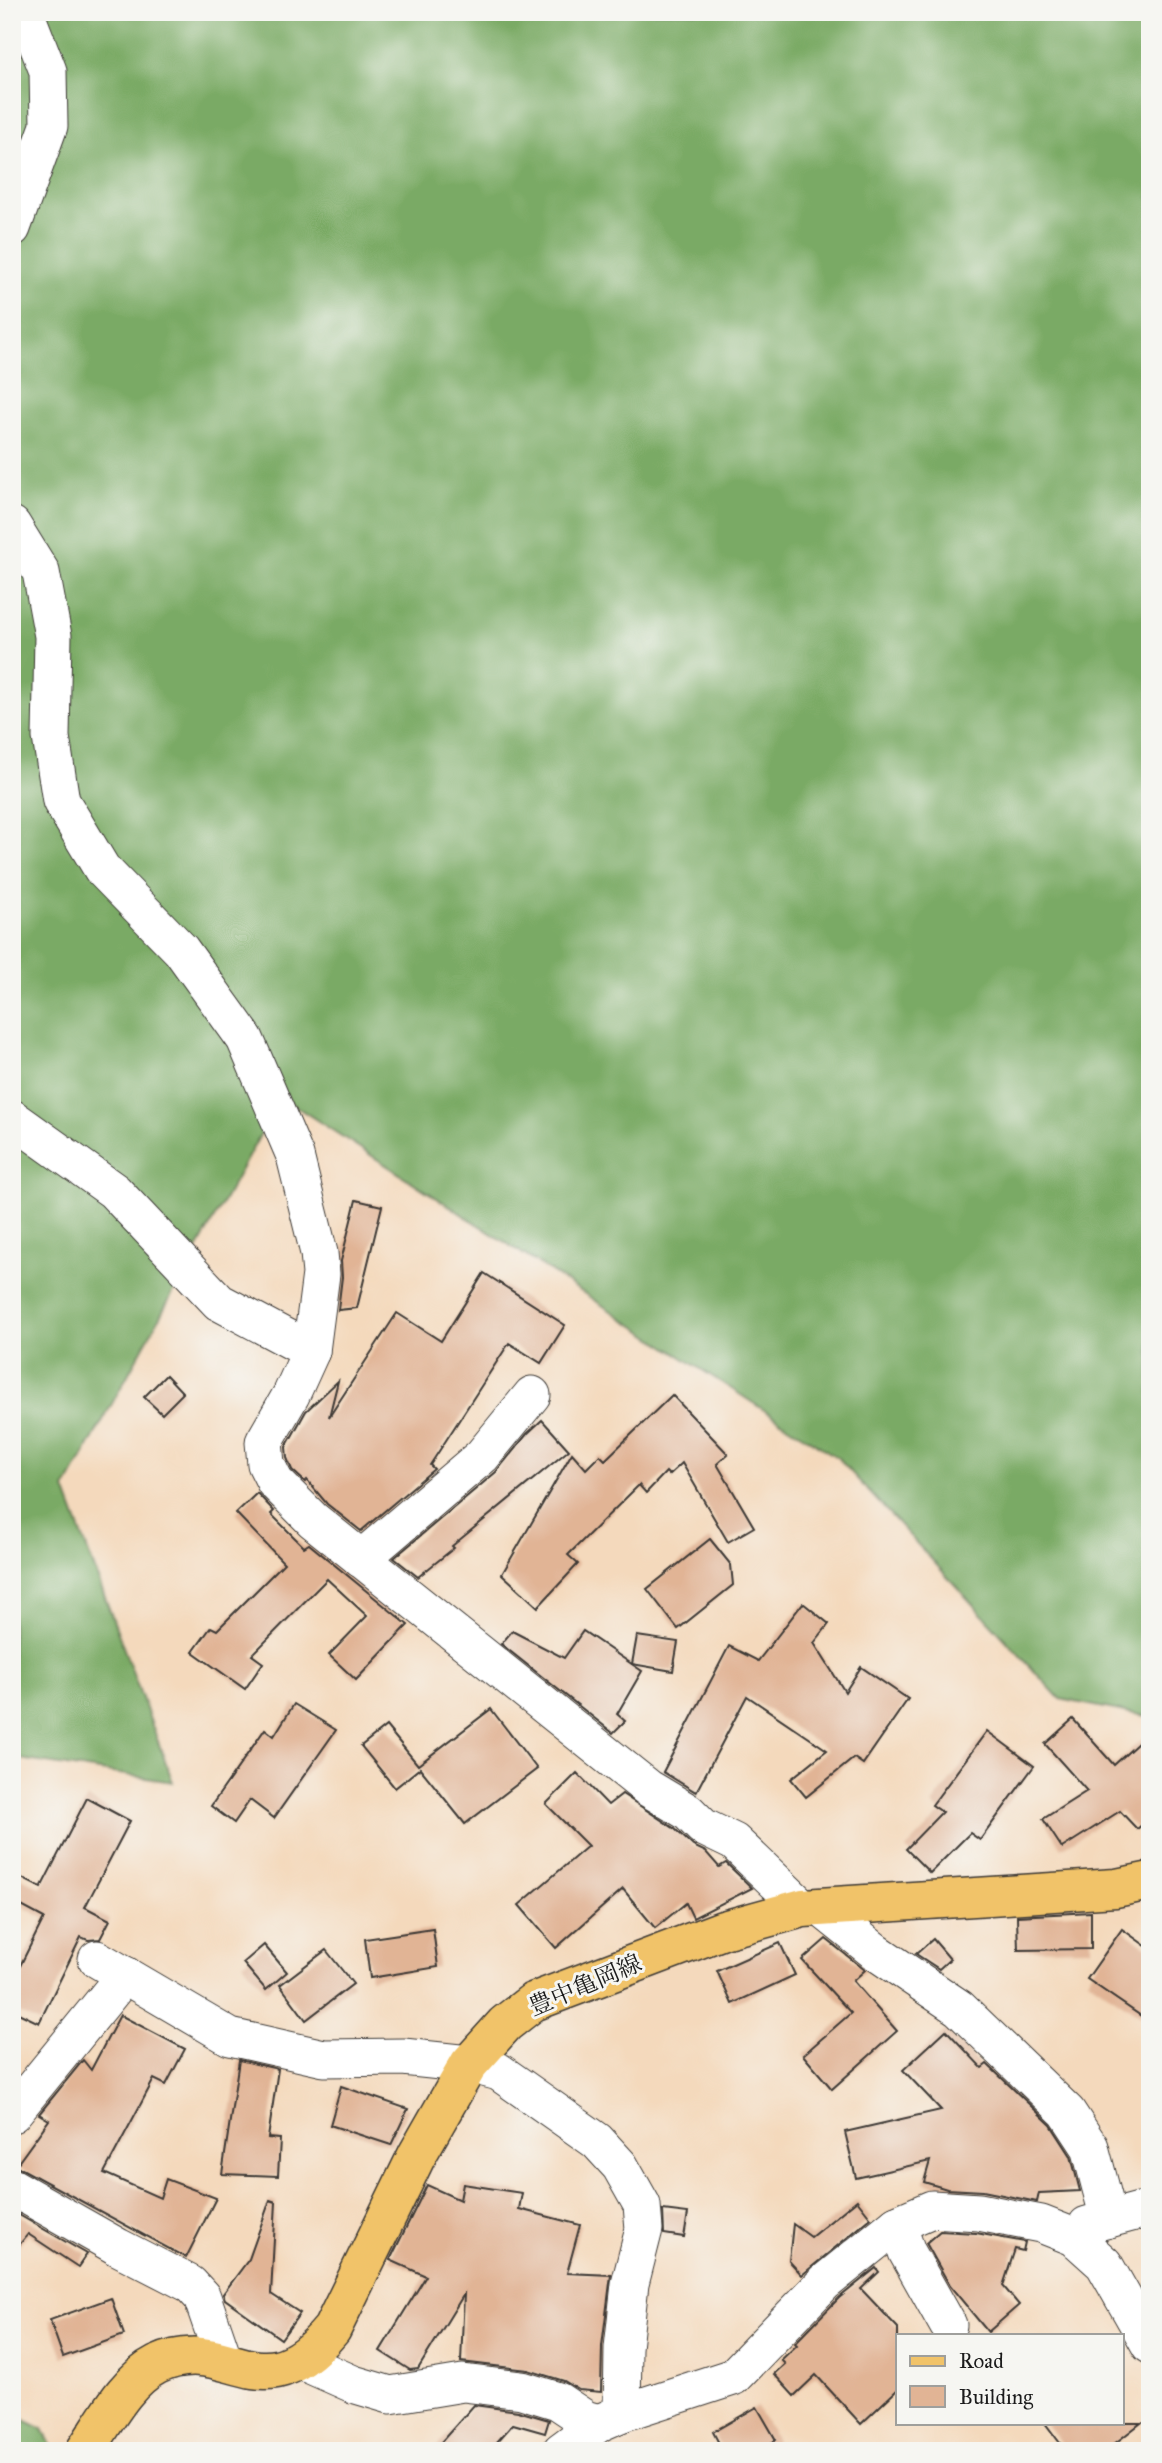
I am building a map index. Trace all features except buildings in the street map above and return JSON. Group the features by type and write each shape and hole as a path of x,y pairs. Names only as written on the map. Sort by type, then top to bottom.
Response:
{"main road":[{"name":"豊中亀岡線","path":"85,2451 128,2389 155,2366 193,2356 223,2361 243,2369 264,2371 284,2368 316,2347 332,2329 416,2155 469,2064 505,2024 533,2002 723,1930 811,1907 1116,1888 1150,1881"}],"street":[{"path":"12,228 49,126 48,71 25,12"},
{"path":"12,525 41,572 53,636 51,737 61,801 102,869 181,950 245,1039 295,1156 321,1275 311,1351 291,1395 264,1442 266,1464 275,1482 313,1520 648,1788 688,1812 703,1828 734,1842 811,1907 959,2008 1067,2112 1090,2147 1109,2219"},
{"path":"12,1118 114,1191 219,1302 311,1351"},
{"path":"361,1559 482,1456 532,1395"},
{"path":"12,2113 111,1967 230,2038 324,2058 403,2057 469,2064 499,2072 597,2141 620,2166 642,2205 644,2229 630,2284 624,2348 611,2418 561,2451"},
{"path":"12,2187 106,2241 190,2284 202,2297 223,2361"},
{"path":"1063,2232 1150,2208"},
{"path":"299,2360 353,2384 390,2395 463,2383 522,2390 558,2401 585,2420 611,2418 733,2377 825,2282 897,2224 932,2209 992,2215 1041,2224 1074,2237 1104,2264 1150,2345"},
{"path":"897,2224 907,2252 948,2325"}],"green space":[{"path":"12,12 1150,12 1150,1717 1060,1699 838,1458 281,1097 65,1489 173,1782 12,1758"},
{"path":"12,2414 43,2429 54,2451 12,2451"}]}
